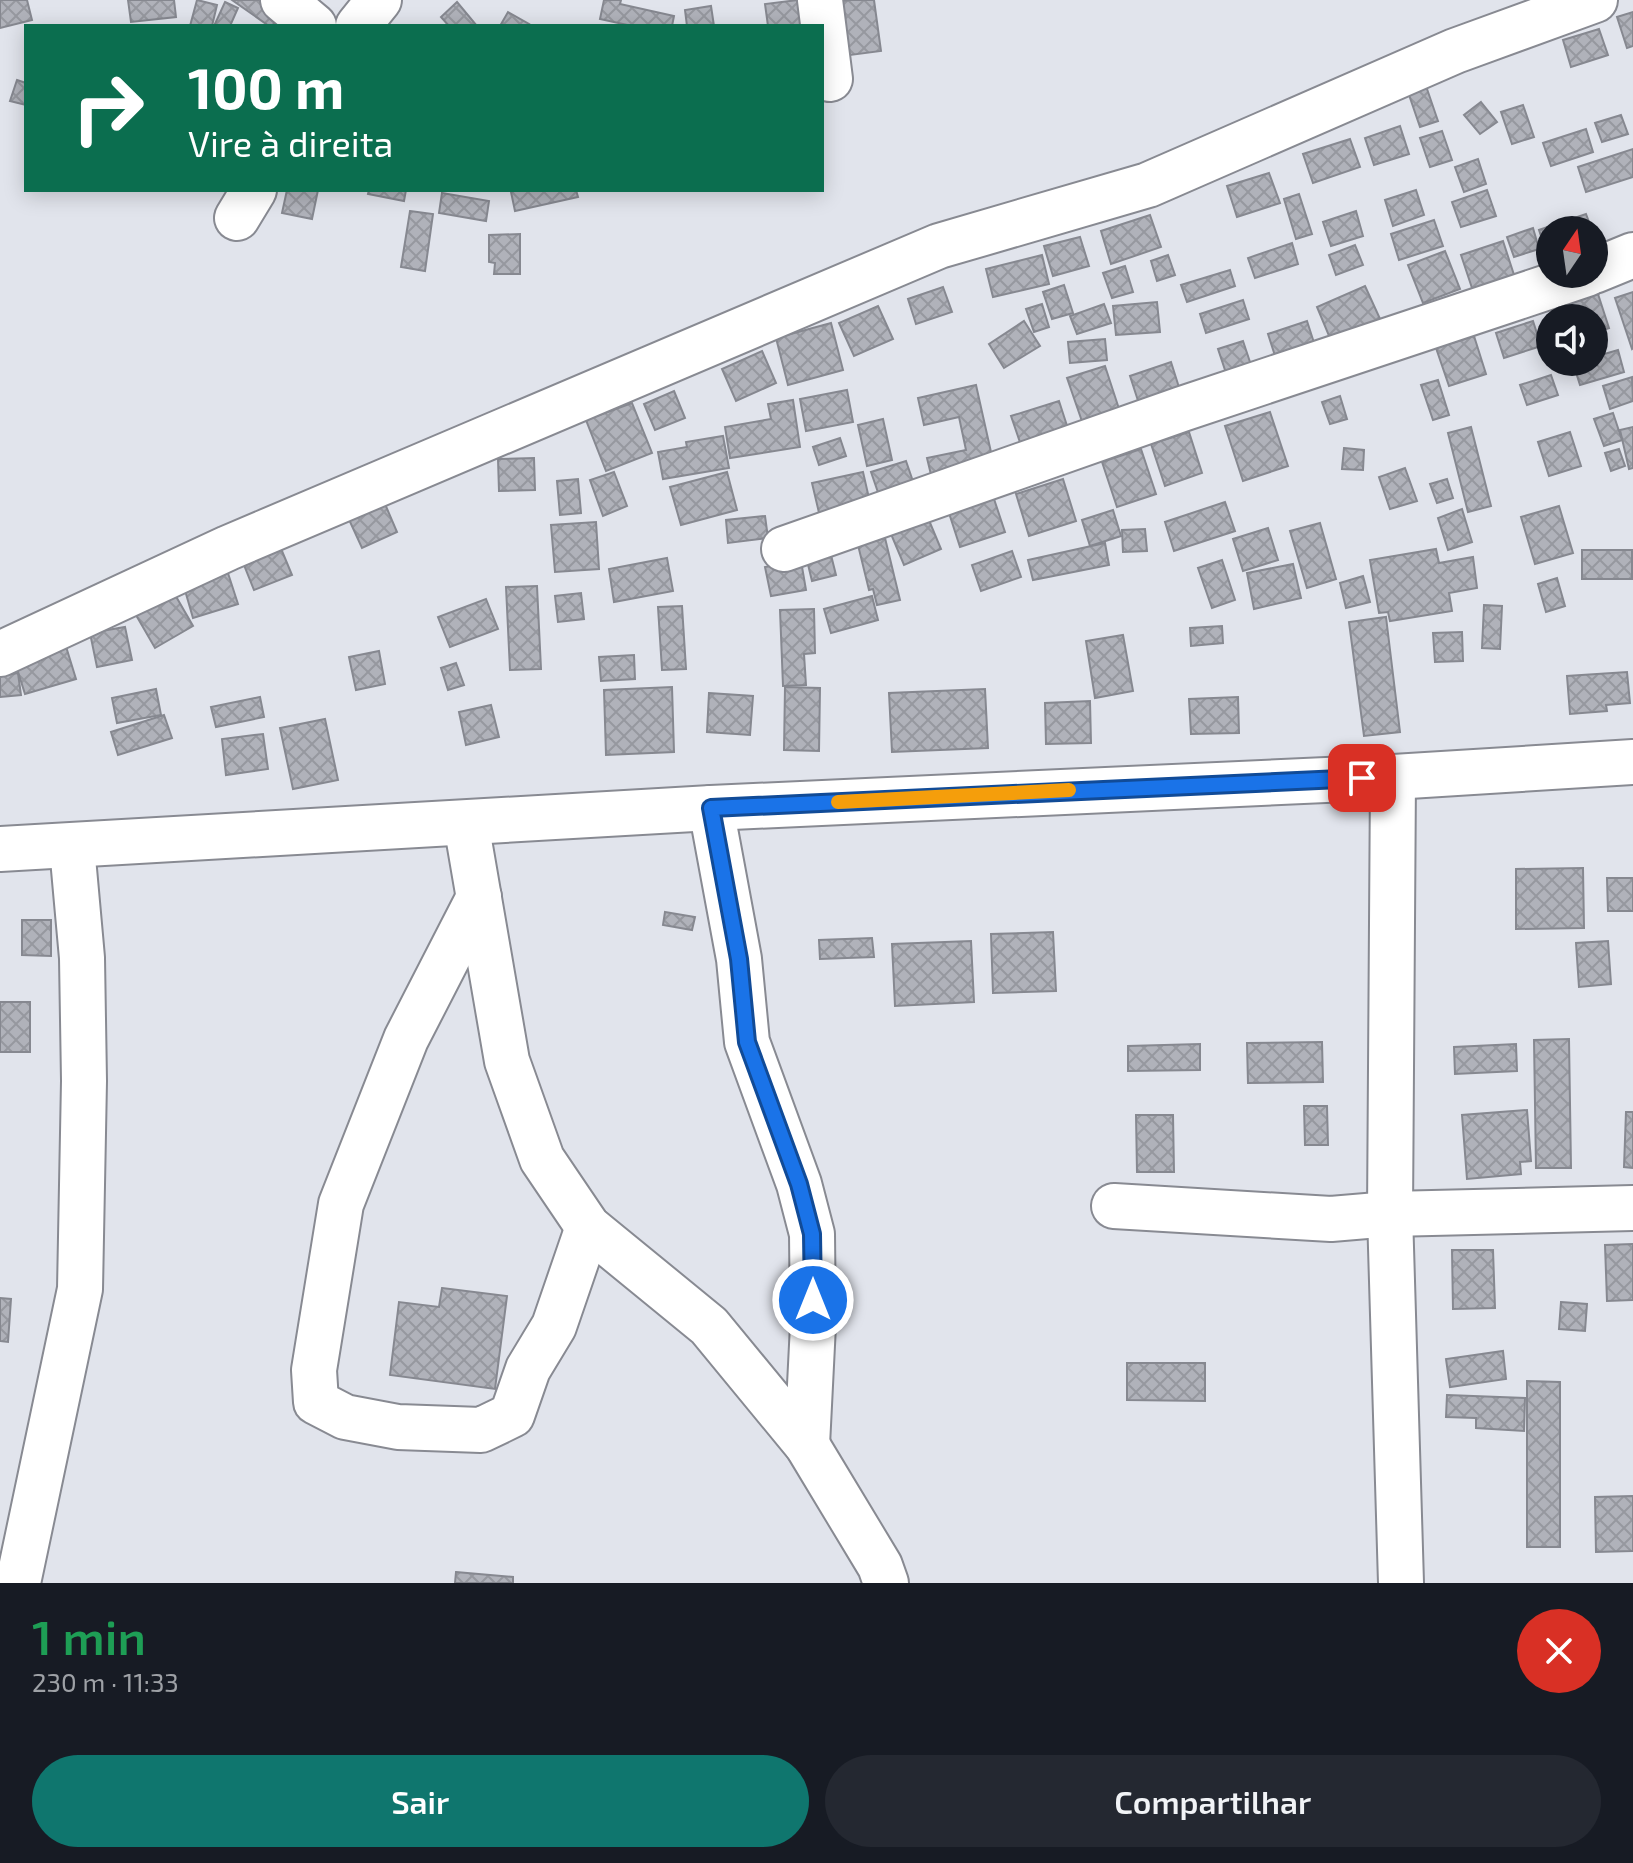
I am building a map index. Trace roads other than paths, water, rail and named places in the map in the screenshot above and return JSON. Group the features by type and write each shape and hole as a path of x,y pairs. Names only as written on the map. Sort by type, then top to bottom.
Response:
{"street":[{"path":"283,0 312,24"},
{"path":"360,24 379,0"},
{"path":"820,0 823,24"},
{"path":"0,654 228,548 939,246 1148,185 1455,51 1595,0"},
{"path":"824,32 830,79"},
{"path":"1608,265 1633,255"},
{"path":"784,549 1182,409 1545,288"},
{"path":"0,849 711,808 1393,777 1633,762"},
{"path":"1393,777 1390,1214 1401,1583"},
{"path":"711,808 739,959 747,1042 799,1184 812,1234 813,1300 807,1445"},
{"path":"466,823 507,1061 542,1159 588,1227 709,1326 807,1445 880,1566 886,1583"},
{"path":"18,1583 80,1289 84,1081 82,958 72,847"},
{"path":"479,897 406,1039 341,1204 314,1370 316,1402 345,1417 398,1427 481,1430 512,1415 528,1369 554,1326 588,1227"},
{"path":"1114,1206 1331,1219 1390,1214 1633,1208"}]}
